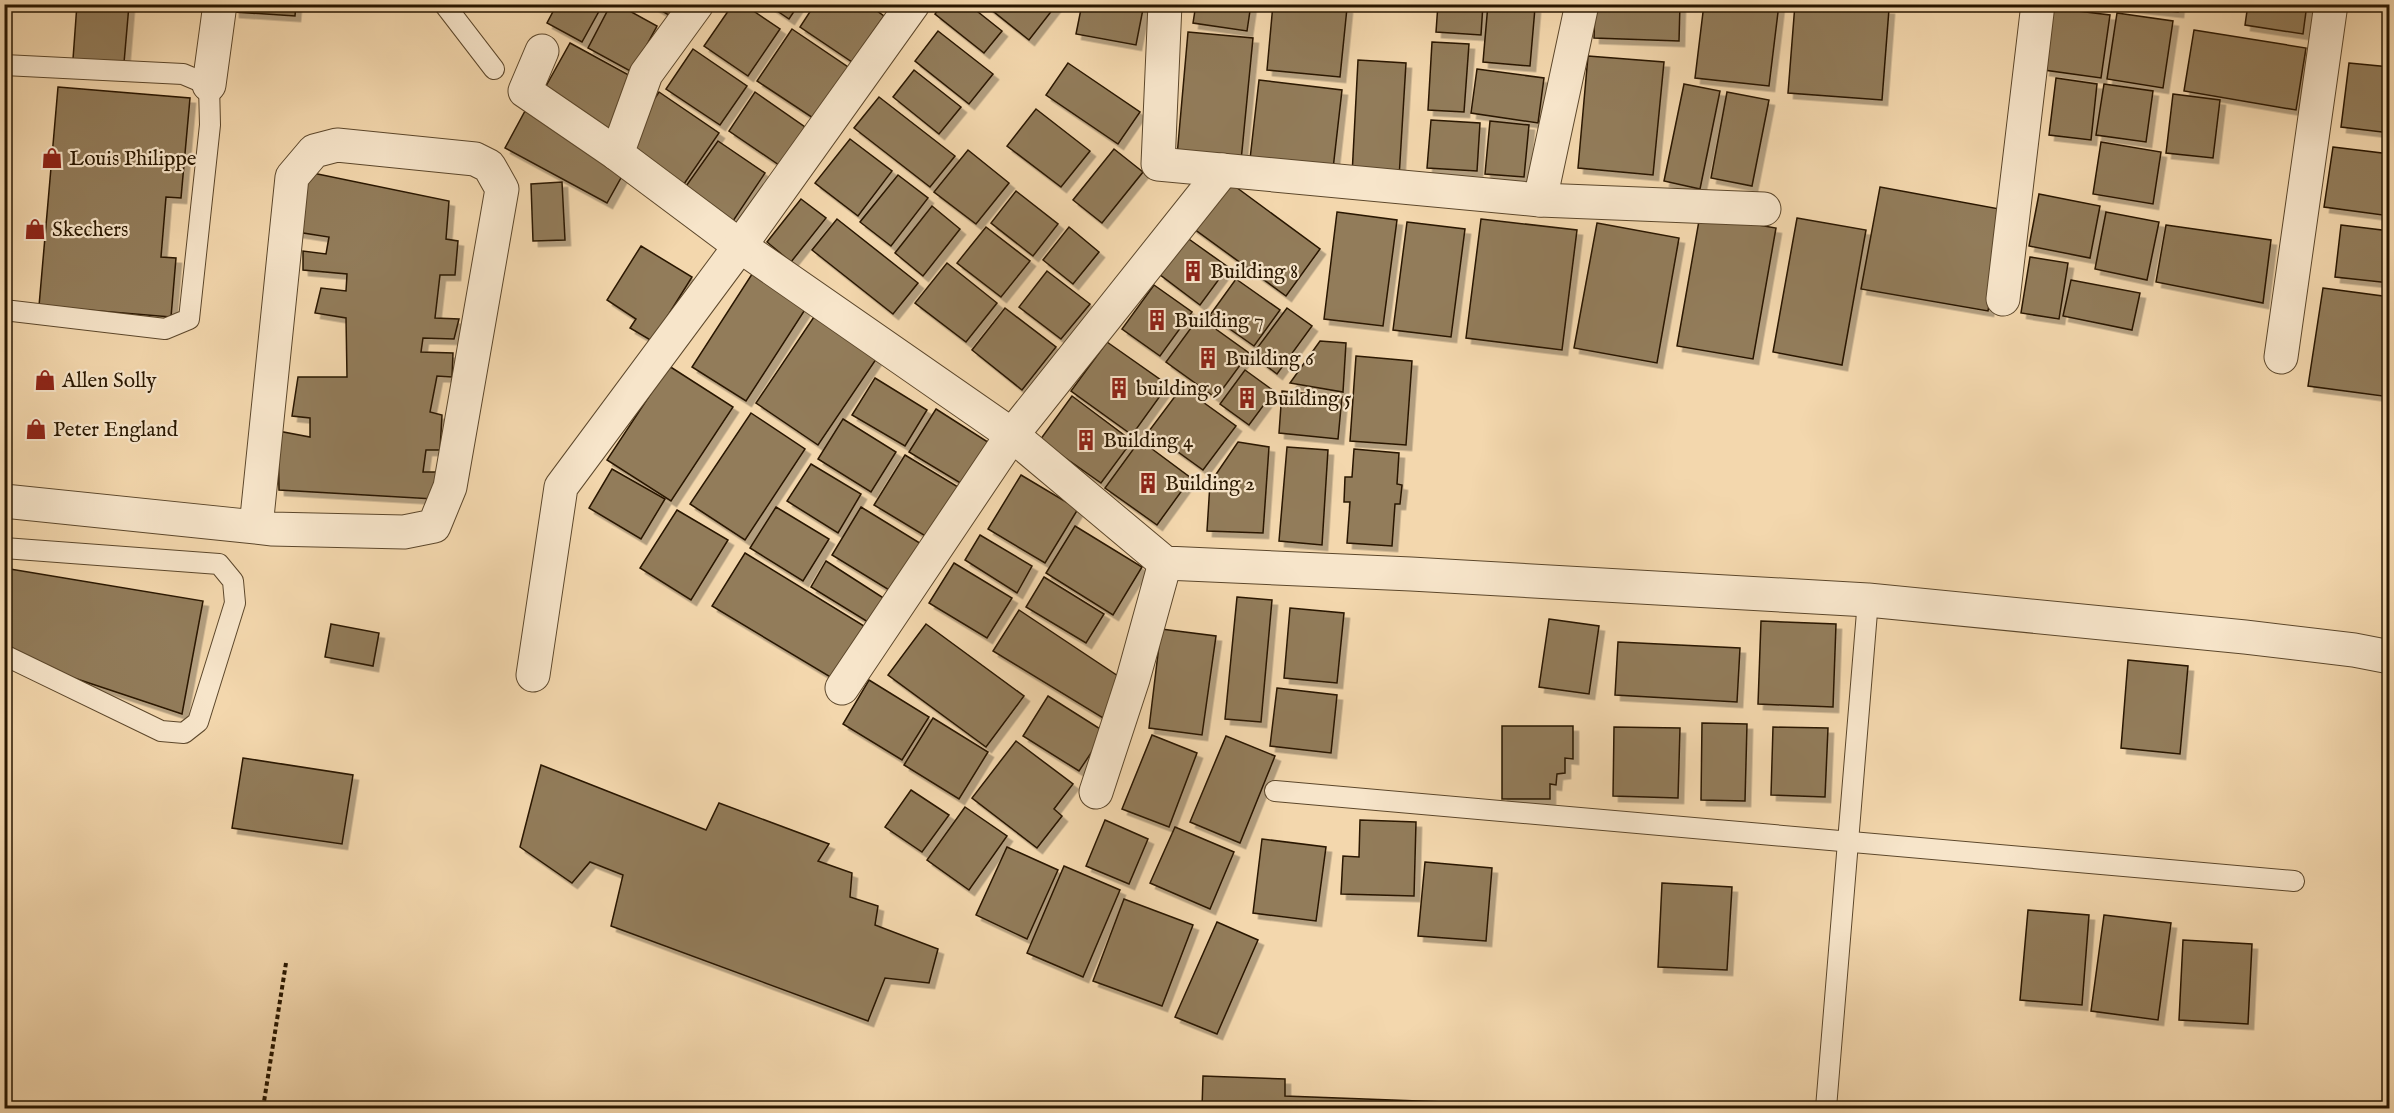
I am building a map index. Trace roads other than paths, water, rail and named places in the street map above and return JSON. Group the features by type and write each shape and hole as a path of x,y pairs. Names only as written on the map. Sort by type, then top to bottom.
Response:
{"street":[{"path":"209,85 220,4"},
{"path":"617,154 646,74 697,4"},
{"path":"533,675 561,487 740,246 913,4"},
{"path":"1165,4 1158,164 1540,200 1764,209"},
{"path":"1540,200 1582,4"},
{"path":"2004,299 2038,4"},
{"path":"2281,357 2331,4"},
{"path":"542,51 525,91 617,154 740,246 1012,435 1165,563 1411,574 1868,600 2246,637 2354,650 2390,657"},
{"path":"4,501 256,528 404,532 434,526 450,488 502,189 489,166 475,159 337,145 314,151 292,177 256,528"},
{"path":"842,688 1012,435 1223,170"},
{"path":"1096,792 1133,679 1165,563"}],"lane":[{"path":"444,4 494,69"},
{"path":"4,65 183,74 209,85 210,125 189,319 165,329 4,310"},
{"path":"4,548 219,564 233,581 235,603 198,722 184,733 161,732 4,655"},
{"path":"1826,1108 1868,600"},
{"path":"1275,791 2294,881"}],"place":[{"name":"Louis Philippe","path":"52,158"},
{"name":"Skechers","path":"35,229"},
{"name":"Building 8","path":"1193,271"},
{"name":"Building 7","path":"1157,320"},
{"name":"Building 6","path":"1208,358"},
{"name":"Allen Solly","path":"45,380"},
{"name":"building 9","path":"1119,388"},
{"name":"Building 5","path":"1247,398"},
{"name":"Peter England","path":"36,429"},
{"name":"Building 4","path":"1086,440"},
{"name":"Building 2","path":"1148,483"}]}
